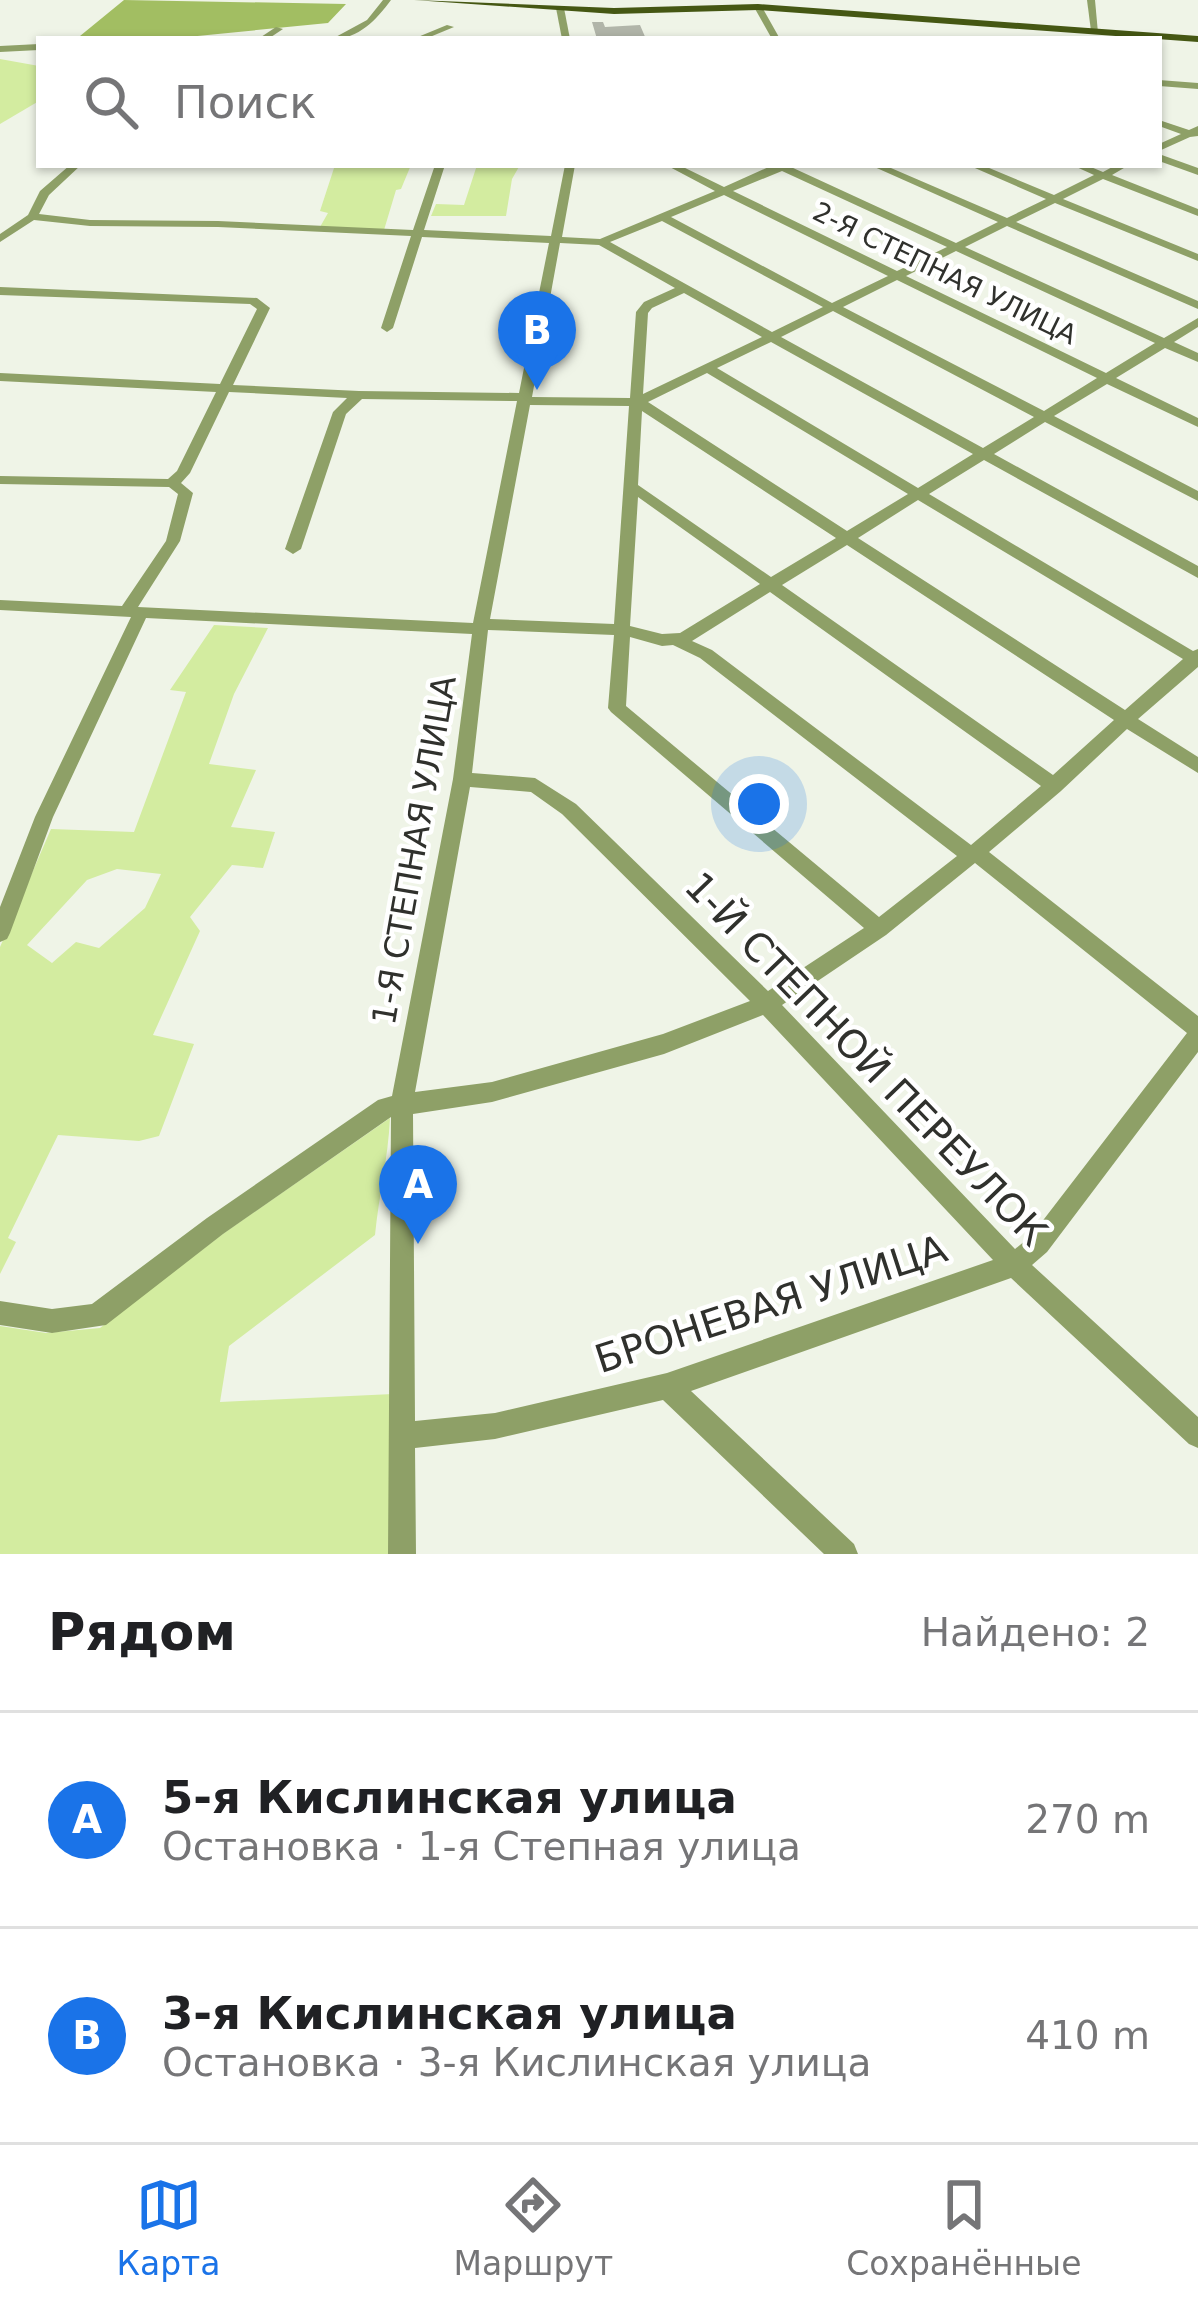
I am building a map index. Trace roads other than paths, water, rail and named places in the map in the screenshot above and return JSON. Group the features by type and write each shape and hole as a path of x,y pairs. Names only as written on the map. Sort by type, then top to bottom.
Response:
{"main road":[{"path":"419,0 560,8 758,7 1198,38"}],"street":[{"path":"342,36 370,22 387,0"},
{"path":"1091,0 1095,31"},
{"path":"758,7 774,36"},
{"path":"560,8 565,36"},
{"path":"425,36 450,27"},
{"path":"267,36 279,28"},
{"path":"0,50 36,47"},
{"path":"1162,83 1198,86"},
{"path":"1162,124 1195,133"},
{"path":"1162,147 1195,133"},
{"path":"1162,158 1198,172"},
{"path":"0,239 32,217 44,193 73,168"},
{"path":"387,328 439,168"},
{"name":"1-Я СТЕПНАЯ УЛИЦА","path":"402,1554 402,1102 462,779 481,626 569,168"},
{"name":"2-Я СТЕПНАЯ УЛИЦА","path":"677,168 1198,424"},
{"path":"32,217 601,242 777,168"},
{"path":"786,168 1198,358"},
{"path":"882,168 1198,305"},
{"path":"980,168 1198,258"},
{"path":"1085,168 1198,212"},
{"path":"0,377 359,395 638,402 1118,168"},
{"path":"662,216 1198,497"},
{"path":"601,242 1198,573"},
{"path":"686,288 643,308 617,708 879,929"},
{"path":"0,291 262,304 183,473 172,483"},
{"path":"677,640 1198,322"},
{"path":"0,1312 52,1321 98,1316 332,1143 402,1102 492,1092 664,1044 766,1004 879,929 973,854 1197,658 706,367"},
{"path":"292,549 340,412 359,395"},
{"path":"638,402 1198,766"},
{"path":"0,480 172,483 186,494 173,542 134,611 44,817 0,933"},
{"path":"634,488 1055,786"},
{"path":"0,605 622,630 677,640 706,653 973,854 1198,1032"},
{"name":"1-Й СТЕПНОЙ ПЕРЕУЛОК","path":"462,779 516,781 549,794 766,1004 1014,1265 1198,1435"},
{"name":"БРОНЕВАЯ УЛИЦА","path":"402,1436 495,1426 667,1386 1014,1265 1039,1244 1198,1032"},
{"path":"667,1386 844,1554"}],"place":[{"name":"3-я Кислинская улица","path":"537,390"},
{"name":"5-я Кислинская улица","path":"418,1244"}]}
